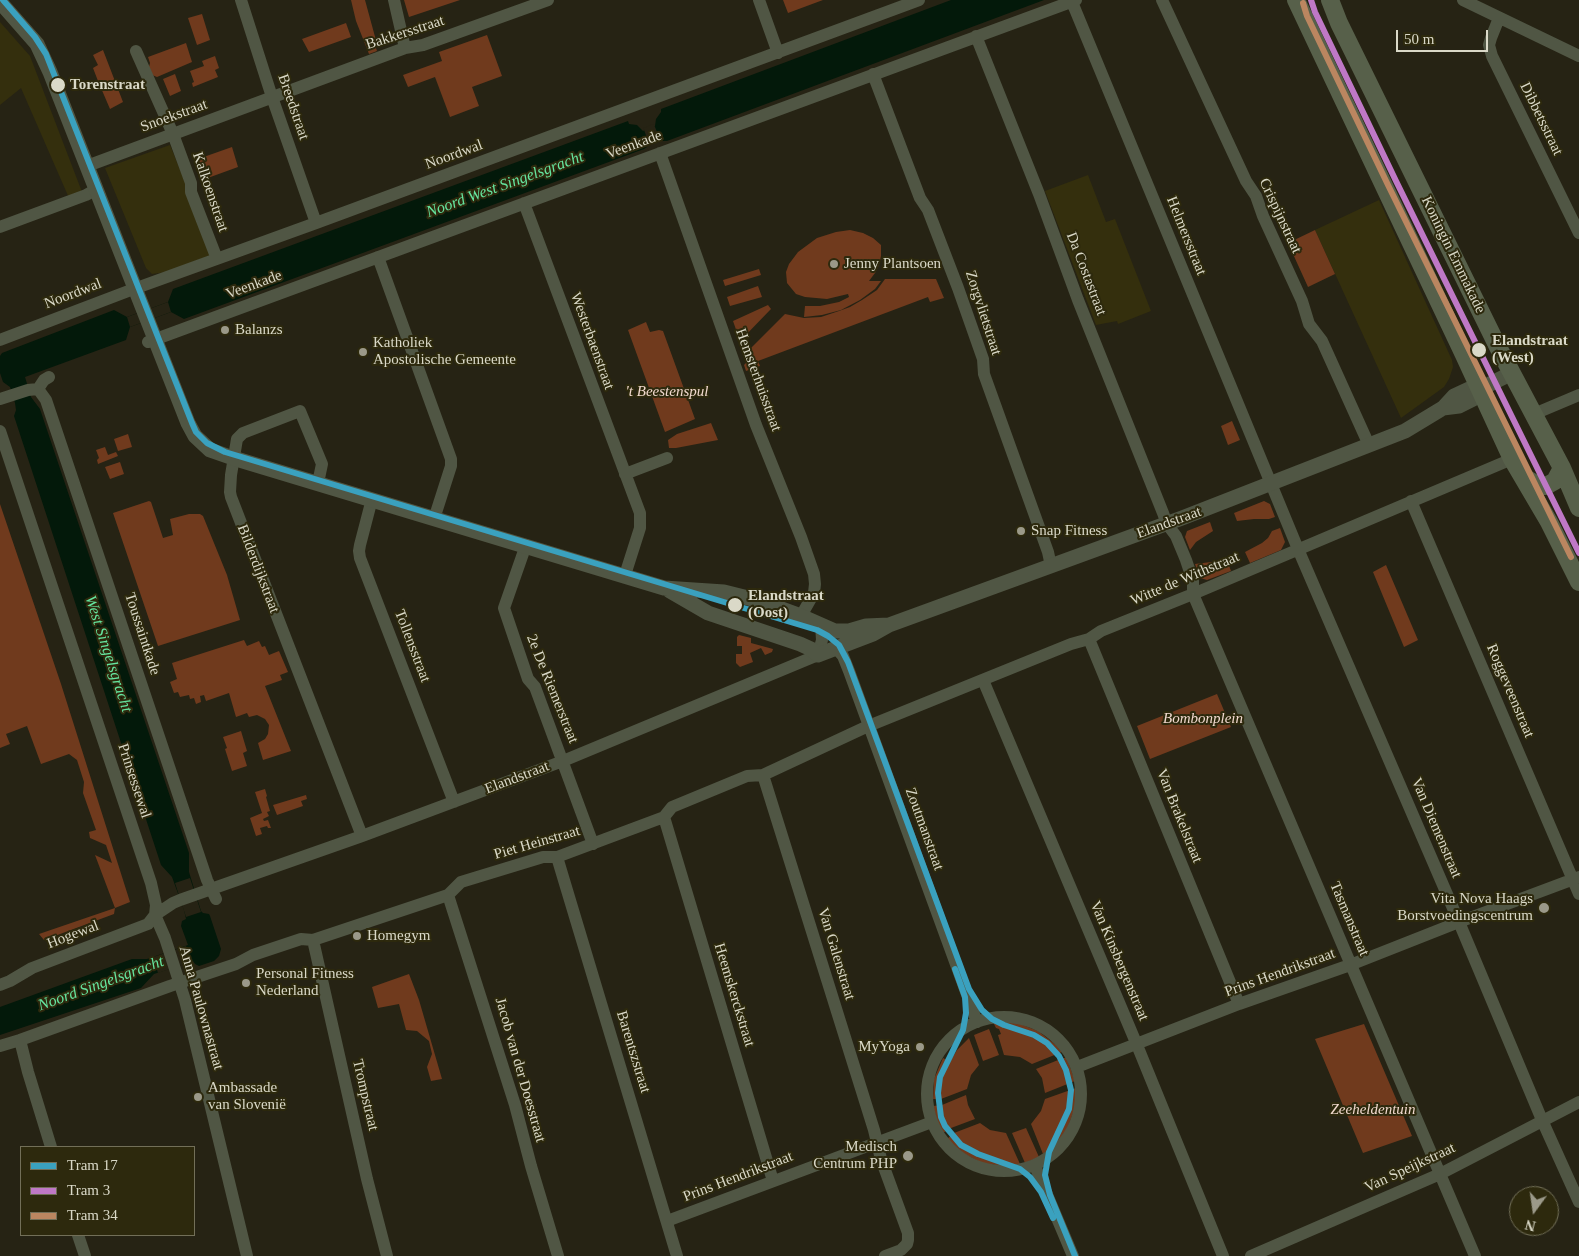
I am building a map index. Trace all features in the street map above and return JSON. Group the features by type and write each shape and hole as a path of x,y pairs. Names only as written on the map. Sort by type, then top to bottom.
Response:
{"main road":[{"path":"1296,0 1516,467 1549,522 1579,582"},
{"name":"Koningin Emmakade","path":"1330,0 1343,32 1512,373 1562,468 1578,505"},
{"path":"1516,467 1530,482 1546,486 1555,481 1562,468"}],"street":[{"name":"Breedstraat","path":"240,0 316,223"},
{"path":"394,0 405,48"},
{"name":"Bakkersstraat","path":"272,97 405,48 424,45 548,0"},
{"path":"759,0 778,53"},
{"name":"Noordwal","path":"0,340 136,288 919,0"},
{"name":"Crispijnstraat","path":"1162,0 1246,181 1256,196 1263,216 1302,301 1309,324 1322,342 1369,445"},
{"path":"1463,0 1579,56"},
{"name":"Veenkade","path":"152,340 1074,1"},
{"name":"Helmersstraat","path":"1074,1 1298,549"},
{"path":"0,2 37,44 87,166 91,192 147,315 152,340 188,423 195,436 210,450 664,588 708,613 800,644 818,655 822,640 821,624 760,601 724,592 664,588"},
{"name":"Dibbetsstraat","path":"1499,18 1489,45 1492,56 1579,233"},
{"name":"Da Costastraat","path":"976,36 1167,524 1176,536 1186,560 1193,581 1193,594"},
{"name":"Kalkoenstraat","path":"136,51 173,134 191,183 191,192 217,259"},
{"name":"Zorgvlietstraat","path":"873,74 920,198 928,210 953,274 983,359 984,374 1048,552 1051,566"},
{"name":"Snoekstraat","path":"87,166 272,97"},
{"name":"Hemsterhuisstraat","path":"660,153 756,425 814,574 814,594 801,616"},
{"path":"0,227 91,192"},
{"name":"Westerbaenstraat","path":"524,203 640,513 640,528 625,576"},
{"path":"378,257 451,459 451,466 434,518"},
{"name":"Elandstraat","path":"180,900 196,894 214,894 563,760 818,655 837,649 889,625 1167,524 1405,431 1443,408 1454,396 1469,389 1480,389 1512,373"},
{"path":"6,397 33,390 49,377"},
{"name":"Toussaintkade","path":"33,390 46,400 202,865 214,894"},
{"path":"1534,414 1579,395"},
{"name":"Bilderdijkstraat","path":"318,483 322,464 300,411 243,433 237,440 233,458 231,498 362,836"},
{"name":"Prinsessewal","path":"0,431 151,883 156,905 155,915"},
{"path":"624,474 667,458"},
{"name":"Witte de Withstraat","path":"869,726 1071,644 1089,639 1101,631 1411,501 1516,467"},
{"name":"Tollensstraat","path":"372,500 360,544 360,558 454,802"},
{"name":"Roggeveenstraat","path":"1411,501 1576,878 1579,894"},
{"name":"2e De Riemerstraat","path":"526,546 504,608 528,679 535,687 593,844"},
{"name":"Van Diemenstraat","path":"1298,549 1542,1120 1579,1202"},
{"name":"Tasmanstraat","path":"1193,594 1475,1256"},
{"name":"Elandstraat","path":"821,624 839,631 889,625"},
{"name":"Van Brakelstraat","path":"1089,639 1239,1004"},
{"name":"Zoutmanstraat","path":"837,649 843,656 978,1022"},
{"name":"Van Kinsbergenstraat","path":"983,680 1137,1045 1223,1256"},
{"name":"Piet Heinstraat","path":"0,1046 236,964 253,955 301,939 313,940 448,895 461,882 543,857 557,857 664,818 672,807 747,776 763,775 869,726"},
{"name":"Van Galenstraat","path":"763,775 874,1130 881,1159 908,1233 907,1244 901,1250 885,1256"},
{"name":"Heemskerckstraat","path":"664,818 773,1181"},
{"name":"Barentszstraat","path":"557,857 677,1256"},
{"name":"Prins Hendrikstraat","path":"1077,1067 1239,1004 1350,965 1576,878"},
{"name":"Jacob van der Doesstraat","path":"448,895 515,1105 558,1256"},
{"name":"Hogewal","path":"0,985 32,968 148,924 155,915 180,900"},
{"name":"Anna Paulownastraat","path":"155,915 185,1000 247,1256"},
{"name":"Trompstraat","path":"313,940 387,1256"},
{"path":"1006,1018 1021,1019 1036,1024 1061,1042 1077,1067 1081,1082 1081,1093 1079,1110 1074,1125 1064,1142 1055,1152 1035,1166 1021,1170 1006,1171 975,1165 961,1158 949,1148 932,1122 928,1096 932,1070 939,1054 950,1040 978,1022 1006,1018"},
{"path":"20,1040 51,1146"},
{"name":"Van Speijkstraat","path":"1251,1256 1440,1174 1579,1102"},
{"name":"Prins Hendrikstraat","path":"667,1221 932,1122"},
{"path":"1035,1166 1072,1256"},
{"path":"78,1236 85,1256"}],"shaded area":[{"path":"0,22 30,56 82,192 69,198 21,88 0,105"},
{"path":"170,145 211,255 167,272 152,274 146,268 105,168"},
{"path":"1088,175 1106,222 1115,219 1151,311 1118,324 1117,321 1096,325 1045,191"},
{"path":"1379,200 1452,360 1453,367 1444,387 1401,418 1315,230"}],"green space":[{"path":"351,0 365,0 377,44 375,45 377,51 369,54 356,21"},
{"path":"404,0 460,0 409,17"},
{"path":"783,0 823,0 788,13"},
{"path":"202,14 210,40 197,45 188,18"},
{"path":"346,23 351,37 309,52 302,39"},
{"path":"487,35 502,76 472,87 479,106 450,117 435,77 408,87 403,75 442,61 439,52"},
{"path":"186,43 192,62 157,77 152,75 148,57"},
{"path":"103,50 123,102 110,109 101,88 96,90 94,83 98,81 93,68 98,65 93,55"},
{"path":"215,56 219,68 215,70 218,77 193,87 192,83 194,82 190,71 204,66 202,61"},
{"path":"175,74 181,91 170,96 163,79"},
{"path":"232,147 238,167 205,179 198,159"},
{"name":"Jenny Plantsoen","path":"850,230 863,233 881,245 879,265 869,281 881,281 875,289 860,300 841,310 804,317 805,306 820,306 839,302 849,297 848,294 827,299 805,297 796,294 787,283 786,272 789,264 798,252 817,238"},
{"path":"1315,230 1335,274 1308,287 1288,243"},
{"path":"759,269 761,275 725,286 723,280"},
{"path":"885,279 936,279 944,298 930,302 928,297 758,361 760,366 746,371 744,365 752,357 749,350 785,314 804,318 821,317 839,311 850,307 877,290"},
{"path":"758,286 762,297 730,306 727,297"},
{"path":"768,305 771,309 740,341 733,321"},
{"name":"'t Beestenspul","path":"646,322 650,332 663,331 695,419 665,432 628,330"},
{"path":"1232,421 1240,440 1228,445 1221,426"},
{"path":"711,423 718,440 669,448 668,440 677,434"},
{"path":"128,434 132,447 118,451 114,439"},
{"path":"105,447 108,455 116,452 118,456 98,464 97,460 99,458 96,450"},
{"path":"120,462 124,474 110,479 105,467"},
{"path":"149,501 151,502 163,538 173,535 170,519 189,514 200,514 203,516 227,575 240,620 158,646 113,513"},
{"path":"1264,501 1270,504 1275,517 1237,521 1234,513"},
{"path":"0,504 61,684 130,902 115,908 95,855 112,863 106,845 90,838 89,832 96,830 83,793 84,782 77,760 69,754 41,764 27,726 6,734 10,744 0,748"},
{"path":"1210,522 1213,531 1196,542 1190,550 1185,537 1187,531"},
{"path":"1280,528 1285,542 1281,550 1250,563 1245,552 1262,543 1272,531"},
{"path":"1227,560 1231,571 1207,580 1200,578 1195,564"},
{"path":"1386,565 1418,640 1404,647 1373,572"},
{"path":"739,635 751,638 751,643 773,649 772,652 765,655 761,648 750,653 753,662 740,667 736,663 736,654 742,654 742,646 737,646 737,637"},
{"path":"244,640 247,646 259,641 262,647 265,646 269,655 279,651 288,672 280,675 282,680 265,686 291,751 263,760 258,743 265,739 268,734 269,725 265,719 257,715 249,717 247,713 236,717 229,693 206,701 204,695 200,696 201,702 196,704 194,698 190,699 189,695 180,697 178,692 174,693 170,682 177,679 172,663"},
{"name":"Bombonplein","path":"1217,694 1231,727 1150,759 1137,726"},
{"path":"241,731 247,751 243,753 247,766 232,771 223,737"},
{"path":"265,789 270,811 267,812 269,816 263,819 264,821 268,820 271,828 267,826 260,828 262,834 256,836 250,818 262,813 255,792"},
{"path":"306,795 307,799 301,801 303,806 277,815 273,805"},
{"path":"115,908 114,914 44,940 39,934"},
{"path":"409,974 419,1000 442,1079 431,1081 427,1067 432,1054 429,1041 417,1031 406,1030 399,1004 378,1008 372,987"},
{"path":"993,1022 1018,1023 1038,1031 1062,1052 1032,1064 1020,1057 1004,1055 998,1035 1001,1034"},
{"name":"Zeeheldentuin","path":"1364,1024 1412,1136 1363,1153 1315,1039"},
{"path":"989,1029 999,1055 983,1061 974,1035"},
{"path":"969,1038 979,1065 971,1075 967,1089 941,1099 933,1099 934,1079 943,1058 950,1062 957,1050"},
{"path":"1067,1058 1075,1081 1045,1093 1042,1078 1036,1069"},
{"path":"1076,1088 1075,1108 1067,1129 1054,1147 1043,1154 1031,1124 1041,1111 1045,1099"},
{"path":"966,1095 968,1105 975,1119 943,1133 933,1106 942,1105"},
{"path":"980,1123 990,1130 1006,1133 1020,1164 1002,1166 982,1163 964,1154 947,1139 954,1133"},
{"path":"1026,1128 1039,1157 1025,1163 1012,1133"}],"water":[{"path":"951,0 1044,0 667,141 663,141 660,137 648,141 647,147 644,149 184,319 171,312 130,327 126,340 25,377 31,397 40,409 189,853 189,872 201,911 209,914 221,949 219,956 214,961 199,966 193,961 154,974 141,988 0,1035 0,1007 132,959 147,959 188,945 181,926 182,921 186,919 184,910 172,877 161,865 14,416 16,410 10,387 3,382 0,373 0,356 2,353 114,310 127,317 168,302 173,289 628,121 629,124 637,125 643,131 655,126 661,109"}],"pier":[{"path":"653,122 659,137 648,141 643,127 653,124"},
{"path":"168,302 171,312 130,327 127,317"},
{"path":"190,878 201,912 186,917 175,883"},
{"path":"186,946 191,962 158,973 153,957"}],"tram line":[{"name":"17","path":"3,0 35,37 46,54 192,423 196,432 207,443 225,452 817,630 839,645 848,662 969,989 982,1010 992,1019 1034,1035 1047,1043 1059,1056 1066,1070 1071,1090 1069,1109 1049,1152 1045,1175 1050,1195 1075,1256"},
{"name":"3","path":"1311,0 1396,181 1579,553"},
{"name":"34","path":"1303,3 1307,16 1388,185 1571,557"},
{"name":"17","path":"955,969 965,997 966,1013 963,1030 940,1077 938,1093 941,1117 945,1126 961,1145 978,1154 1020,1169 1030,1177 1041,1192 1053,1218"}],"place":[{"name":"Torenstraat","path":"58,85"},
{"name":"Jenny Plantsoen","path":"834,264"},
{"name":"Balanzs","path":"225,330"},
{"name":"Elandstraat (West)","path":"1479,350"},
{"name":"Katholiek Apostolische Gemeente","path":"363,352"},
{"name":"Snap Fitness","path":"1021,531"},
{"name":"Elandstraat (Oost)","path":"735,605"},
{"name":"Vita Nova Haags Borstvoedingscentrum","path":"1544,908"},
{"name":"Homegym","path":"357,936"},
{"name":"Personal Fitness Nederland","path":"246,983"},
{"name":"MyYoga","path":"920,1047"},
{"name":"Ambassade van Slovenië","path":"198,1097"},
{"name":"Medisch Centrum PHP","path":"908,1156"}],"water label":[{"name":"Noord West Singelsgracht","path":"505,185"},
{"name":"West Singelsgracht","path":"108,654"},
{"name":"Noord Singelsgracht","path":"101,984"}]}
